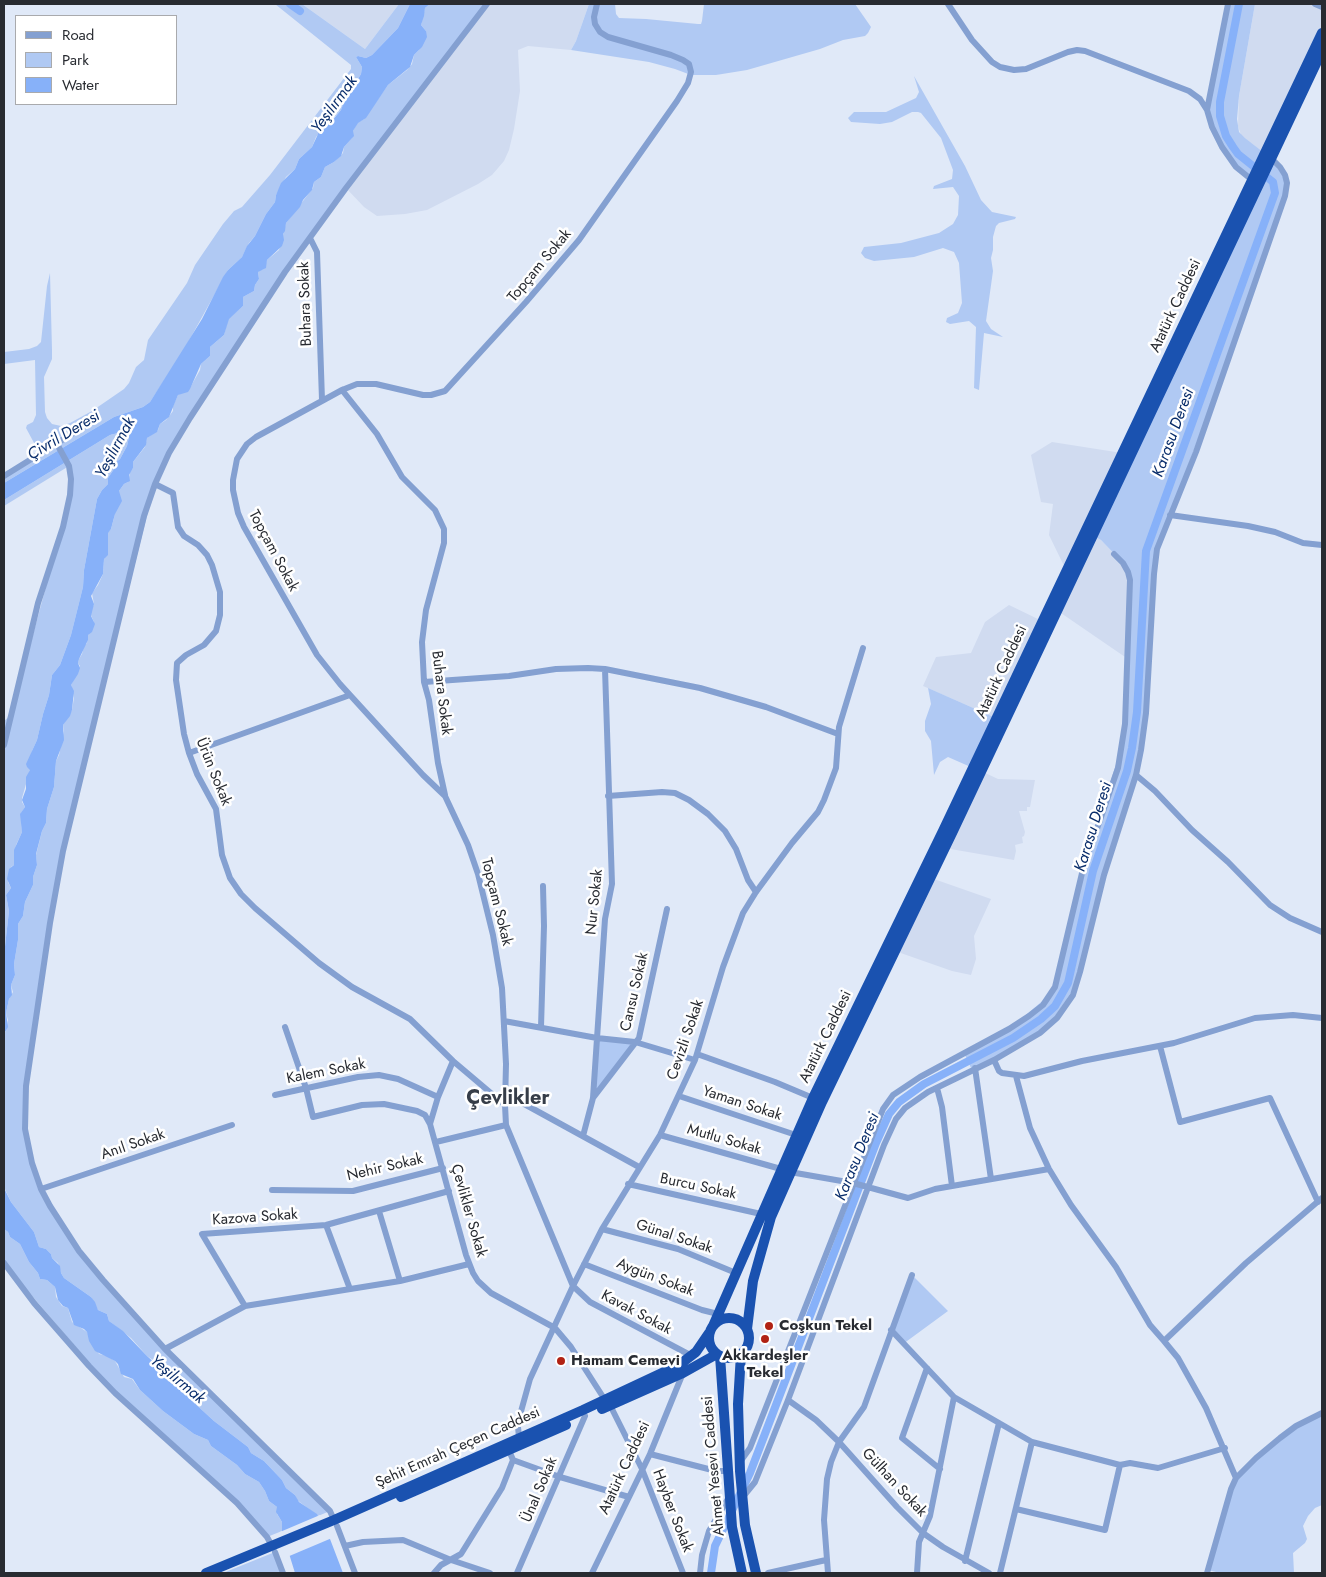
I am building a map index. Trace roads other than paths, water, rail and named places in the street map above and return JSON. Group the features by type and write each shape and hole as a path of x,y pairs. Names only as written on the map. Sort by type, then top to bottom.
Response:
{"highway":[{"name":"Atatürk Caddesi","path":"1269,157 1322,33"},
{"name":"Atatürk Caddesi","path":"741,1354 749,1342 747,1329 753,1282 760,1250 796,1135 1256,183 1322,52"},
{"name":"Atatürk Caddesi","path":"711,1329 762,1214 822,1102 965,806 1256,183"},
{"path":"741,1354 732,1358 718,1355 710,1345 711,1329 719,1321 730,1318 741,1322 747,1329"},
{"name":"Şehit Emrah Çeçen Caddesi","path":"206,1573 278,1547 336,1523 507,1446 585,1416 679,1365 692,1356 702,1345 711,1329"},
{"name":"Ahmet Yesevi Caddesi","path":"741,1354 738,1404 742,1499 756,1573"},
{"name":"Ahmet Yesevi Caddesi","path":"718,1355 724,1404 727,1475 732,1527 742,1573"},
{"name":"Şehit Emrah Çeçen Caddesi","path":"507,1446 520,1437 683,1373 718,1355"},
{"path":"223,1573 278,1547"}],"street":[{"path":"355,1573 330,1510 165,1349 79,1251 41,1189 32,1163 27,1145 25,1108 27,1072 63,851 144,516 155,484 169,453 190,418 310,238 487,4"},
{"name":"Topçam Sokak","path":"573,1286 506,1125 504,1021 496,951 478,874 468,845 446,796 423,775 350,695 317,655 244,527 238,513 233,480 241,451 256,436 356,384 376,384 423,395 446,391 579,240 678,101 690,79 691,69 689,64 671,55 608,37 600,32 595,24 594,17 597,4"},
{"path":"948,4 972,40 992,62 1000,66 1014,70 1026,69 1068,52 1085,51 1189,91 1200,99 1207,110 1212,127 1222,147 1236,167 1256,183"},
{"path":"1207,110 1228,4"},
{"path":"1315,4 1322,7"},
{"path":"742,1499 754,1482 788,1400 884,1145 896,1119 909,1105 937,1088 994,1060 1048,1027 1073,995 1104,875 1136,775 1146,719 1157,549 1196,452 1285,196 1287,183 1285,175 1280,167 1269,157"},
{"name":"Buhara Sokak","path":"310,238 317,252 322,400"},
{"name":"Buhara Sokak","path":"342,390 377,434 402,477 435,510 444,528 444,543 429,596 422,642 424,682 429,700 438,763 446,796"},
{"path":"4,476 58,446 96,419"},
{"path":"4,745 38,603 67,510 70,479 67,461 58,446"},
{"name":"Ürün Sokak","path":"155,484 173,493 181,533 198,545 207,555 220,592 220,615 216,631 204,645 186,655 177,664 176,680 184,734 189,753 197,774 216,809 222,855 228,875 241,894 262,915 326,968 358,990 410,1019 453,1061 505,1105"},
{"path":"1170,515 1248,526 1276,532 1303,542 1322,545"},
{"path":"740,1467 750,1448 883,1109 893,1096 920,1077 1010,1029 1029,1016 1048,1000 1055,987 1083,869 1118,768 1125,724 1130,580 1126,568 1114,554"},
{"name":"Cevizli Sokak","path":"520,1437 518,1427 530,1379 602,1229 628,1184 660,1135 679,1096 696,1057 731,941 744,913 756,892 821,806 832,782 836,768 838,734 863,648"},
{"path":"424,682 509,676 556,668 605,669 711,691 766,707 838,734"},
{"name":"Nur Sokak","path":"583,1136 593,1098 605,919 612,884 605,669"},
{"path":"189,753 350,695"},
{"path":"1136,775 1155,791 1192,830 1228,862 1270,904 1290,918 1322,932"},
{"path":"608,796 662,792 675,793 689,800 725,830 736,849 748,880 756,892"},
{"path":"541,1027 544,926 542,886"},
{"name":"Cansu Sokak","path":"593,1098 638,1038 667,908"},
{"path":"994,1060 999,1071 1016,1076 1024,1076 1082,1061 1160,1046 1255,1018 1293,1015 1322,1018"},
{"path":"504,1021 597,1038 635,1042 696,1057 776,1082 813,1098"},
{"path":"285,1026 314,1116 362,1105 384,1104 417,1111 425,1115 430,1124"},
{"path":"1160,1046 1180,1122 1270,1098 1320,1200 1246,1263 1164,1341"},
{"path":"430,1124 438,1097 453,1061"},
{"path":"975,1068 991,1179"},
{"name":"Kalem Sokak","path":"275,1095 358,1077 378,1075 398,1079 438,1097"},
{"path":"1016,1076 1030,1128 1049,1168 1071,1205 1116,1267 1150,1325 1178,1358 1194,1385 1225,1448 1236,1478"},
{"path":"937,1088 942,1106 952,1186"},
{"path":"506,1094 639,1167"},
{"name":"Yaman Sokak","path":"679,1096 796,1135"},
{"name":"Çevlikler Sokak","path":"430,1124 469,1264 478,1281 486,1289 555,1328"},
{"name":"Anıl Sokak","path":"41,1189 232,1125"},
{"path":"436,1142 506,1125"},
{"name":"Mutlu Sokak","path":"660,1135 786,1170 853,1183 908,1198 935,1189 1049,1168"},
{"name":"Nehir Sokak","path":"272,1190 353,1191 443,1168"},
{"name":"Burcu Sokak","path":"628,1184 762,1214"},
{"name":"Kazova Sokak","path":"245,1306 202,1234 326,1225 449,1191"},
{"path":"378,1211 400,1281"},
{"path":"326,1225 350,1289"},
{"name":"Günal Sokak","path":"602,1229 678,1249 736,1273"},
{"path":"4,1263 39,1309 115,1393 237,1504 278,1547 283,1573"},
{"path":"165,1349 245,1306 400,1281 469,1264"},
{"name":"Aygün Sokak","path":"584,1264 702,1310 718,1314"},
{"path":"828,1573 824,1520 827,1479 834,1451 864,1407 912,1275"},
{"name":"Kavak Sokak","path":"573,1286 590,1302 692,1356"},
{"name":"Hayber Sokak","path":"555,1328 571,1347 607,1403 642,1469 683,1573"},
{"path":"891,1330 954,1397 1032,1442 1120,1465 1130,1463 1162,1468 1225,1448"},
{"path":"927,1368 902,1438 940,1469"},
{"name":"Atatürk Caddesi","path":"592,1573 650,1454 683,1373"},
{"path":"917,1573 919,1542 930,1516 954,1397"},
{"name":"Gülhan Sokak","path":"788,1400 816,1420 839,1442 923,1533 965,1561 989,1573"},
{"path":"1207,1573 1231,1489 1236,1478 1256,1458 1296,1426 1322,1414"},
{"name":"Ünal Sokak","path":"518,1573 585,1416"},
{"path":"965,1561 999,1423"},
{"path":"1000,1573 1032,1442"},
{"path":"434,1573 441,1565 461,1554 502,1488 513,1460 507,1446"},
{"path":"650,1454 727,1475"},
{"path":"513,1460 560,1477 629,1497"},
{"path":"1016,1509 1105,1530 1120,1465"},
{"path":"700,1573 702,1555 709,1531 729,1497"},
{"path":"344,1546 364,1542 403,1540 450,1560 490,1573"},
{"path":"768,1573 826,1560"}],"water":[{"path":"410,4 430,4 425,8 421,25 426,31 427,37 422,47 414,55 410,67 388,85 366,118 358,123 353,131 354,136 344,147 341,156 325,167 321,177 314,182 312,190 286,223 282,246 267,260 266,268 258,272 259,279 254,291 243,297 243,306 229,319 224,335 210,347 210,356 201,364 188,392 178,395 169,417 160,424 157,432 147,438 146,445 133,462 133,468 129,475 130,481 124,484 119,491 122,501 108,533 108,555 104,559 103,574 91,596 94,604 91,616 95,624 92,632 88,635 88,640 79,659 80,668 78,674 71,685 74,691 72,710 63,725 64,740 56,761 54,787 47,809 46,823 36,854 37,865 33,877 33,885 25,902 23,916 18,924 18,940 14,964 15,975 11,985 12,995 9,999 6,1013 8,1027 4,1034 4,955 9,911 6,895 11,888 7,879 9,869 14,865 14,850 22,832 20,814 25,807 22,800 26,789 26,777 30,770 26,764 37,740 49,695 52,675 60,665 71,635 83,587 84,570 97,499 108,484 108,478 114,469 115,463 120,459 127,446 129,437 126,434 118,433 110,435 4,500 4,483 114,417 143,407 150,402 202,319 223,277 242,257 247,246 255,236 266,214 275,202 281,183 295,169 299,159 312,147 319,132 341,110 361,74 362,67 356,57 366,58 372,55 398,28"},
{"path":"4,1188 11,1202 34,1232 39,1247 46,1249 51,1254 52,1258 60,1266 64,1278 91,1297 98,1310 107,1314 109,1321 123,1331 178,1384 190,1399 214,1421 248,1447 251,1453 264,1461 282,1480 286,1488 295,1495 299,1502 317,1514 330,1539 343,1573 295,1573 282,1531 282,1522 276,1512 277,1507 269,1501 259,1482 245,1474 237,1465 211,1446 208,1440 194,1434 163,1411 140,1390 133,1379 121,1374 115,1361 95,1351 89,1341 87,1332 74,1325 68,1308 63,1306 58,1300 55,1287 47,1280 40,1279 20,1244 10,1237 4,1229"}],"waterway":[{"path":"290,4 300,11"},
{"name":"Karasu Deresi","path":"711,1573 715,1546 750,1473 876,1143 889,1114 899,1102 924,1084 1013,1038 1041,1019 1055,1006 1068,983 1093,871 1127,771 1132,748 1137,712 1146,551 1275,193 1273,182 1238,154 1226,136 1220,116 1220,102 1239,4"}],"place":[{"name":"Coşkun Tekel","path":"769,1326"},
{"name":"Akkardeşler Tekel","path":"765,1339"},
{"name":"Hamam Cemevi","path":"561,1361"}],"district":[{"name":"Çevlikler","path":"508,1099"}],"water label":[{"name":"Yeşilırmak","path":"335,105"},
{"name":"Çivril Deresi","path":"64,436"},
{"name":"Yeşilırmak","path":"116,448"},
{"name":"Yeşilırmak","path":"177,1380"}]}
